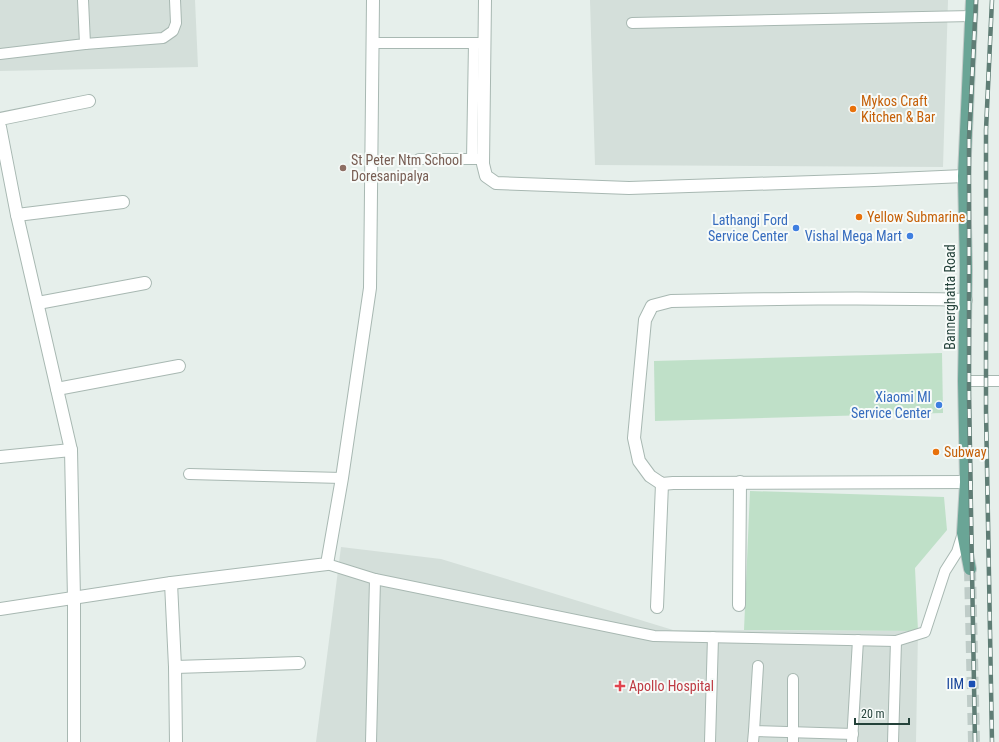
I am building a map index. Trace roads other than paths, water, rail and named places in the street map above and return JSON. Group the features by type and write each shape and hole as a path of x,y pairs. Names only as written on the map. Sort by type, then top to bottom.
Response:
{"main road":[{"name":"Bannerghatta Road","path":"970,569 963,534 966,482 964,381 966,300 964,176 972,0"}],"street":[{"path":"0,609 172,583 327,564 342,478 370,288 373,0"},
{"path":"485,0 479,43 477,159 483,164 486,176 496,183 629,188 964,176"},
{"path":"0,119 89,101"},
{"path":"0,127 17,215 71,450 74,599 74,742"},
{"path":"17,215 123,202"},
{"path":"38,303 145,283"},
{"path":"966,300 795,298 671,301 652,306 645,320 634,438 639,461 650,476 662,484 740,482 966,482"},
{"path":"57,389 178,366"},
{"path":"0,457 71,450"},
{"path":"739,605 740,482"},
{"path":"657,607 662,484"},
{"path":"172,583 176,742"},
{"path":"175,667 299,663"}],"lane":[{"path":"83,0 85,44"},
{"path":"0,54 85,44 163,38 173,31 176,23 175,0"},
{"path":"632,23 972,16"},
{"path":"373,43 479,43"},
{"path":"419,159 477,159"},
{"path":"964,381 999,381"},
{"path":"189,474 342,478"},
{"path":"327,564 375,578 654,636 896,640 925,632 945,572 957,552 963,534"},
{"path":"371,742 375,578"},
{"path":"710,742 713,637"},
{"path":"754,731 794,737 852,738 858,640"},
{"path":"894,742 896,640"},
{"path":"753,742 758,666"},
{"path":"794,679 794,737"}],"tunnel":[{"path":"970,569 974,742"}],"railway":[{"path":"975,742 969,396 969,138 976,0"},
{"path":"992,0 986,130 986,411 992,742"}],"place":[{"name":"Mykos Craft Kitchen & Bar","path":"853,109"},
{"name":"St Peter Ntm School Doresanipalya","path":"343,168"},
{"name":"Yellow Submarine","path":"859,217"},
{"name":"Lathangi Ford Service Center","path":"796,228"},
{"name":"Vishal Mega Mart","path":"910,236"},
{"name":"Xiaomi MI Service Center","path":"939,405"},
{"name":"Subway","path":"936,452"},
{"name":"IIM","path":"972,684"},
{"name":"Apollo Hospital","path":"620,686"}]}
